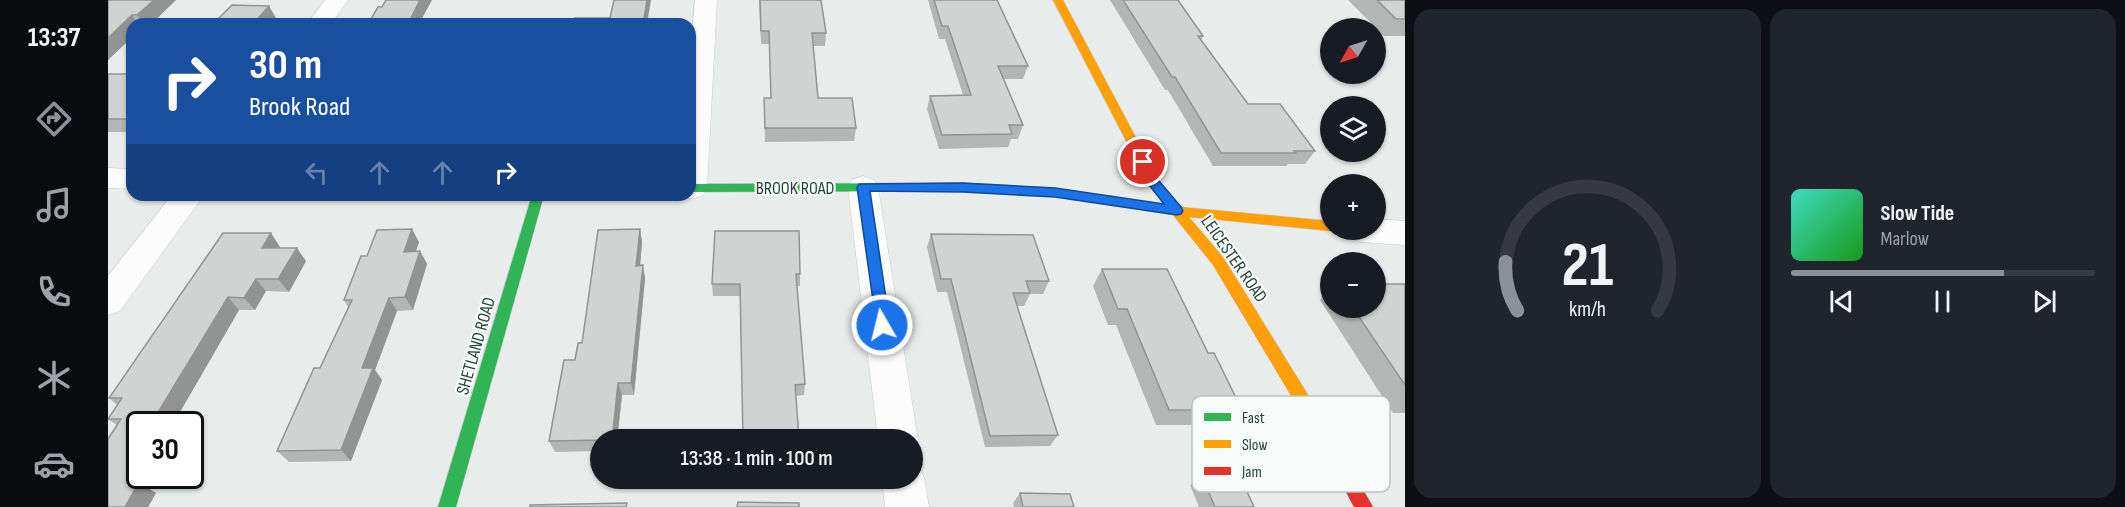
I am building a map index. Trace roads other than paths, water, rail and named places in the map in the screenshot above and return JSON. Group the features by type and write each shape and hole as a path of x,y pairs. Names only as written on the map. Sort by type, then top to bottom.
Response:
{"street":[{"path":"324,18 337,0"},
{"path":"696,135 706,0"},
{"name":"LEICESTER ROAD","path":"1058,0 1154,183 1218,261 1301,396"},
{"path":"108,178 126,179"},
{"path":"863,187 896,429"},
{"name":"BROOK ROAD","path":"696,188 963,187 1055,192 1177,211 1320,225"},
{"path":"108,301 184,201"},
{"name":"SHETLAND ROAD","path":"447,507 536,201"},
{"path":"1386,232 1405,233"},
{"path":"905,489 907,507"},
{"name":"LEICESTER ROAD","path":"1356,492 1364,507"}]}
